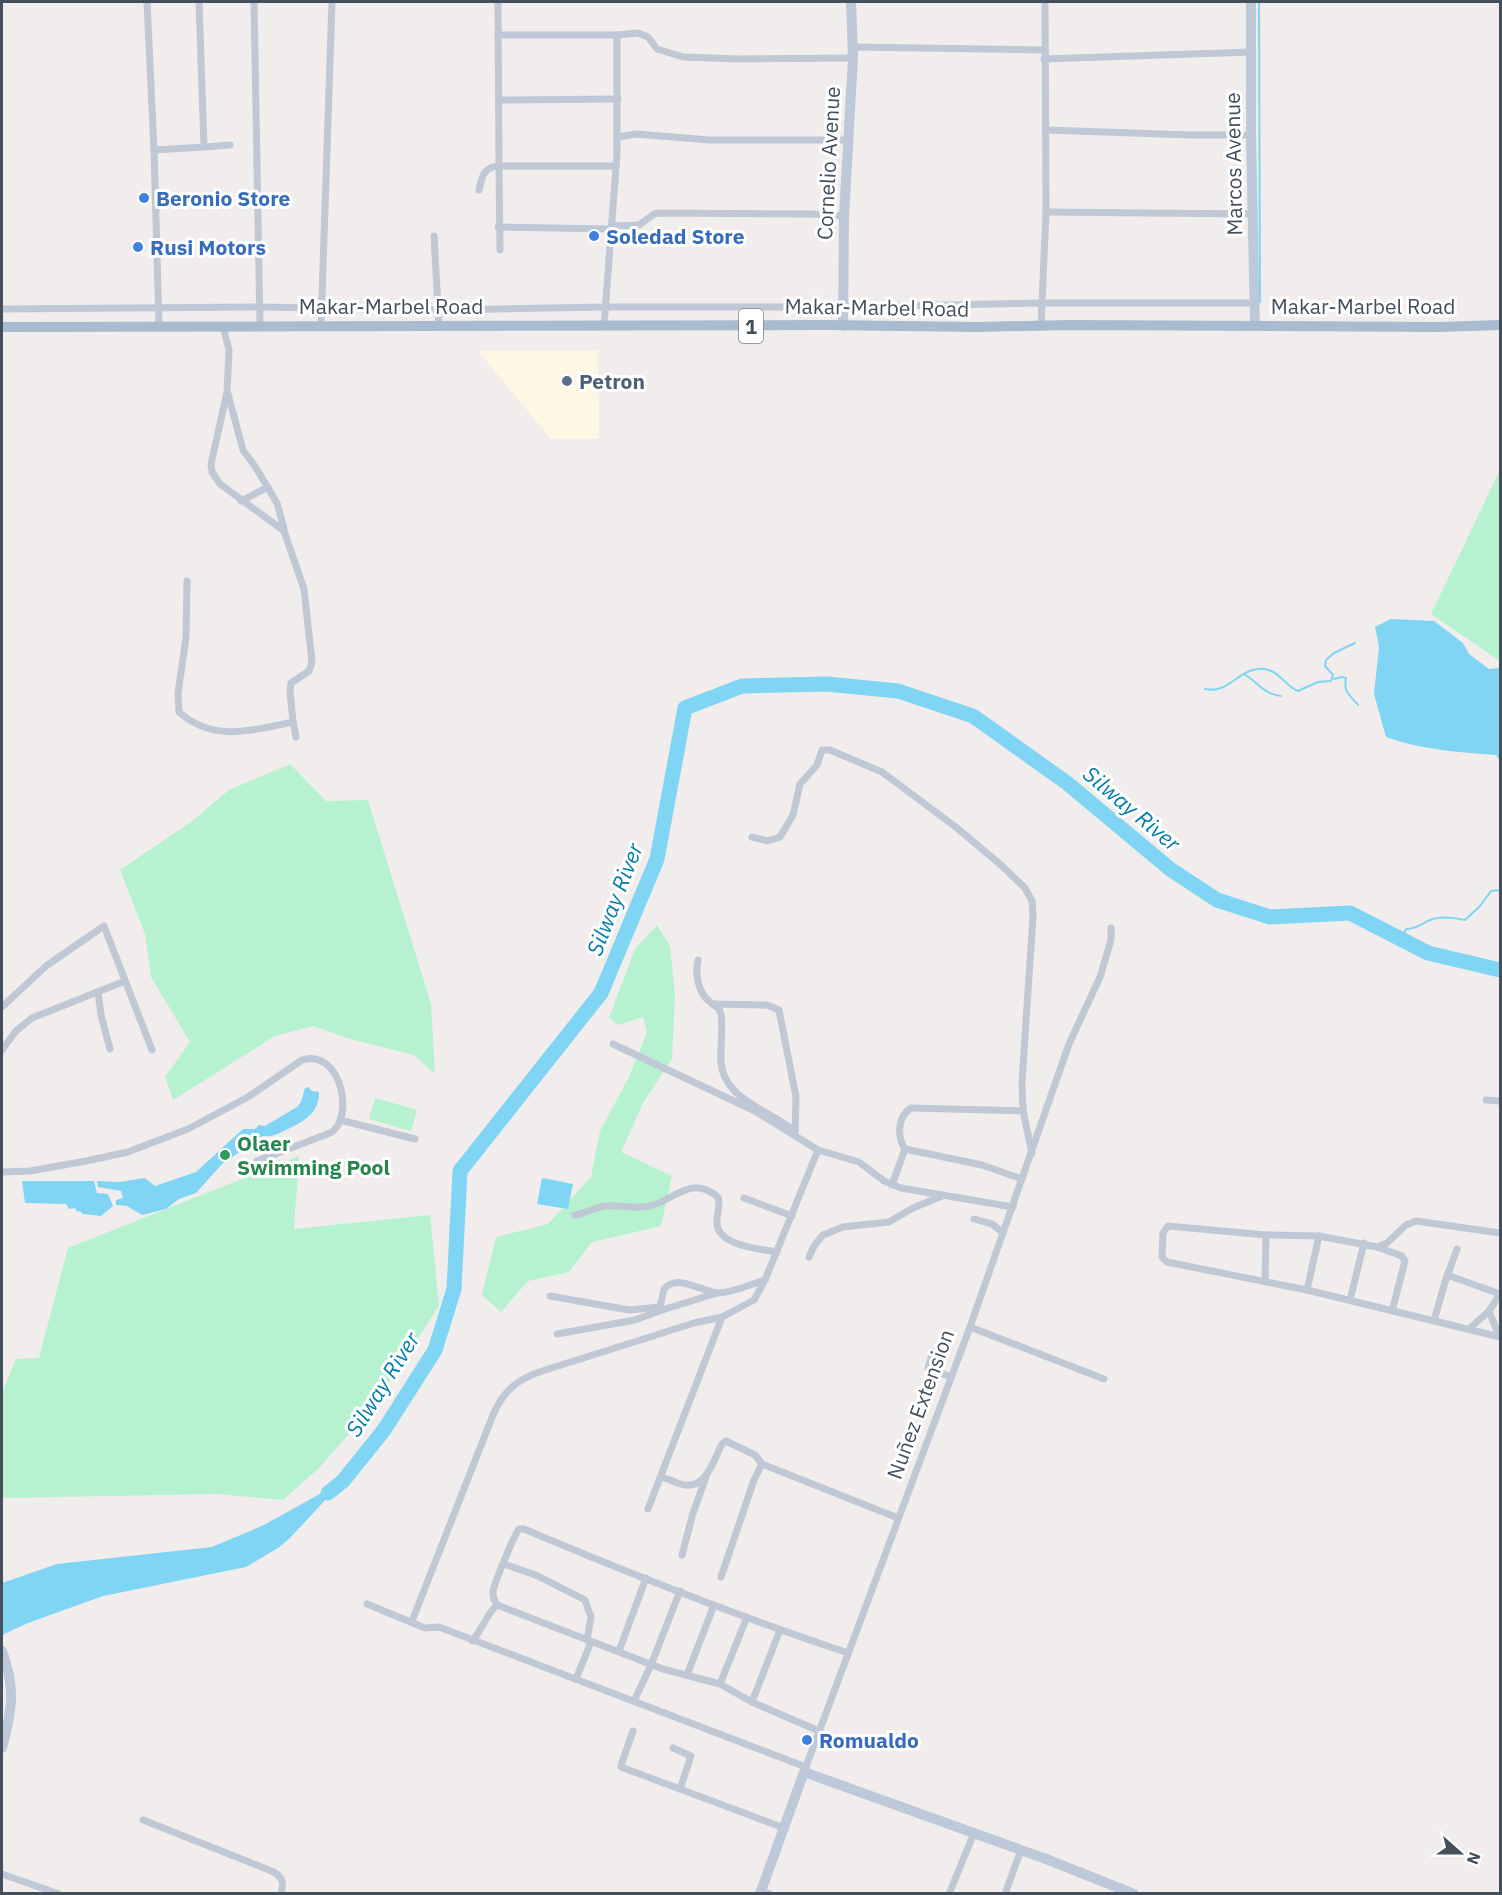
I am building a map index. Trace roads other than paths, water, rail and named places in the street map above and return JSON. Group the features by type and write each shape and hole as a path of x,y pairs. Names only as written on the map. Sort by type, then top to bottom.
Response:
{"main road":[{"name":"Makar-Marbel Road","path":"2,327 260,325 1439,327 1500,325"}],"street":[{"path":"147,2 159,325"},
{"path":"199,2 204,147"},
{"path":"254,2 260,325"},
{"path":"321,326 332,2"},
{"path":"498,2 500,100 498,226 500,250"},
{"name":"Cornelio Avenue","path":"843,326 844,216 853,53 851,2"},
{"path":"1041,326 1046,212 1045,2"},
{"name":"Marcos Avenue","path":"1251,2 1255,326"},
{"path":"498,35 643,33 657,49 683,57 736,59 853,53 1044,50"},
{"path":"604,326 618,137 617,35"},
{"path":"1044,59 1251,52"},
{"path":"500,100 618,99"},
{"path":"1046,130 1251,135"},
{"path":"618,137 636,135 709,140 849,140"},
{"path":"154,150 230,145"},
{"path":"479,190 484,172 488,168 498,166 616,166"},
{"path":"1046,212 1252,214"},
{"path":"498,226 612,228 639,225 654,214 660,213 844,216"},
{"path":"434,236 439,326"},
{"path":"2,309 260,307 438,310 1248,303"},
{"path":"223,326 229,350 227,392 211,464 212,472 220,484 284,531"},
{"path":"227,392 243,450 277,503 304,590 312,662 309,671 291,683 296,737"},
{"path":"242,501 268,487"},
{"path":"187,581 186,638 178,693 179,712 191,723 205,729 232,733 293,722"},
{"path":"752,837 768,841 780,837 793,815 800,784 817,765 822,750 830,750 882,772 957,828 1025,888 1032,901 1033,916 1022,1082 1023,1111 1032,1153"},
{"name":"Nuñez Extension","path":"764,1892 784,1828 970,1327 1069,1044 1100,977 1111,940 1111,928"},
{"path":"2,1007 46,966 94,932 108,938 152,1050"},
{"path":"698,960 698,984 721,1014 721,1063 724,1078 730,1089 784,1121 795,1134"},
{"path":"2,1050 16,1031 32,1017 125,981"},
{"path":"98,992 101,1015 110,1049"},
{"path":"713,1004 767,1005 779,1010 793,1073 796,1097 795,1134"},
{"path":"613,1044 755,1111 818,1150 859,1162 892,1185 1012,1207"},
{"path":"2,1172 30,1171 128,1152 188,1129 248,1097 288,1069 309,1058 324,1061 335,1072 341,1093 338,1127 330,1133 257,1161"},
{"path":"1486,1100 1500,1101"},
{"path":"892,1185 905,1149 899,1138 899,1131 905,1113 911,1108 1023,1111"},
{"path":"340,1120 415,1139"},
{"path":"905,1149 982,1165 1023,1179"},
{"path":"412,1622 493,1415 506,1391 525,1377 694,1323 722,1317 754,1299 765,1280 818,1150"},
{"path":"575,1215 596,1207 610,1205 647,1207 662,1202 684,1189 703,1189 718,1197 720,1204 717,1225 725,1238 736,1244 777,1252"},
{"path":"809,1257 823,1235 843,1227 889,1222 913,1208 944,1195"},
{"path":"744,1198 792,1216"},
{"path":"974,1219 992,1224 1003,1233"},
{"path":"1377,1247 1391,1240 1406,1225 1416,1221 1500,1233"},
{"path":"1392,1311 1405,1261 1402,1256 1377,1247 1319,1236 1266,1235 1168,1226 1163,1233 1162,1257 1167,1262 1307,1290 1392,1311 1500,1336"},
{"path":"1265,1282 1266,1235"},
{"path":"1307,1290 1319,1236"},
{"path":"1350,1300 1364,1243"},
{"path":"1434,1321 1457,1249"},
{"path":"1447,1275 1500,1294 1489,1311 1468,1329"},
{"path":"557,1334 635,1320 659,1309 765,1280"},
{"path":"659,1309 664,1289 671,1283 686,1284 717,1293"},
{"path":"550,1296 629,1310 659,1309"},
{"path":"1489,1311 1500,1336"},
{"path":"648,1509 722,1317"},
{"path":"970,1327 1104,1379"},
{"path":"933,1351 928,1368 951,1377"},
{"path":"682,1555 706,1476 722,1444 726,1441 755,1455 762,1464 898,1518"},
{"path":"721,1577 754,1480 762,1464"},
{"path":"662,1477 691,1485 706,1476"},
{"path":"819,1731 752,1702 720,1684 651,1665 497,1605 493,1597 493,1589 498,1574 515,1533 521,1528 714,1605 848,1653"},
{"path":"504,1564 538,1576 585,1600 591,1622 589,1641 576,1679"},
{"path":"619,1651 646,1578"},
{"path":"634,1701 680,1591"},
{"path":"367,1604 425,1628 439,1627 634,1701 805,1770 1134,1893"},
{"path":"472,1641 497,1605"},
{"path":"687,1676 714,1605"},
{"path":"720,1684 747,1617"},
{"path":"752,1702 780,1630"},
{"path":"2,1651 12,1698 11,1713 2,1748"},
{"path":"633,1731 621,1767 784,1828"},
{"path":"673,1748 691,1756 680,1789"},
{"path":"143,1820 274,1872 281,1876 283,1881 281,1893"},
{"path":"949,1893 974,1833"},
{"path":"1005,1893 1021,1850"},
{"path":"2,1874 59,1893"}],"water":[{"path":"1391,619 1434,621 1463,643 1469,654 1489,669 1500,668 1500,761 1496,755 1427,748 1386,737 1374,694 1379,647 1375,627"},
{"name":"Olaer Swimming Pool","path":"308,1087 312,1091 319,1092 317,1106 309,1116 277,1134 263,1136 222,1164 196,1193 179,1199 166,1209 142,1215 127,1206 116,1205 116,1200 123,1198 121,1191 98,1187 97,1181 119,1182 145,1178 155,1186 196,1172 243,1129 255,1129 259,1125 265,1126 297,1107 305,1088"},
{"path":"542,1178 573,1184 568,1209 537,1204"},
{"path":"22,1181 94,1181 97,1193 108,1194 113,1206 101,1216 77,1212 75,1208 69,1209 66,1204 25,1203"},
{"path":"343,1481 289,1539 246,1567 103,1596 28,1623 2,1635 2,1583 57,1564 212,1547 264,1525"}],"waterway":[{"path":"1259,2 1260,302"},
{"path":"1205,689 1221,688 1256,669 1270,670 1298,691 1318,682 1331,681 1333,675 1325,666 1326,660 1334,653 1355,643"},
{"path":"1244,674 1265,690 1281,696"},
{"path":"1334,679 1346,678 1346,690 1358,705"},
{"name":"Silway River","path":"328,1493 343,1481 384,1430 435,1350 454,1289 460,1171 601,993 657,859 685,708 742,686 827,684 898,691 973,716 1067,783 1170,869 1217,900 1270,917 1350,913 1428,953 1500,970"},
{"path":"1400,944 1406,929 1438,918 1465,920 1480,906 1491,891 1500,890"}],"place":[{"name":"Beronio Store","path":"144,198"},
{"name":"Soledad Store","path":"594,236"},
{"name":"Rusi Motors","path":"138,247"},
{"name":"Petron","path":"567,381"},
{"name":"Olaer Swimming Pool","path":"225,1155"},
{"name":"Romualdo","path":"807,1740"}]}
